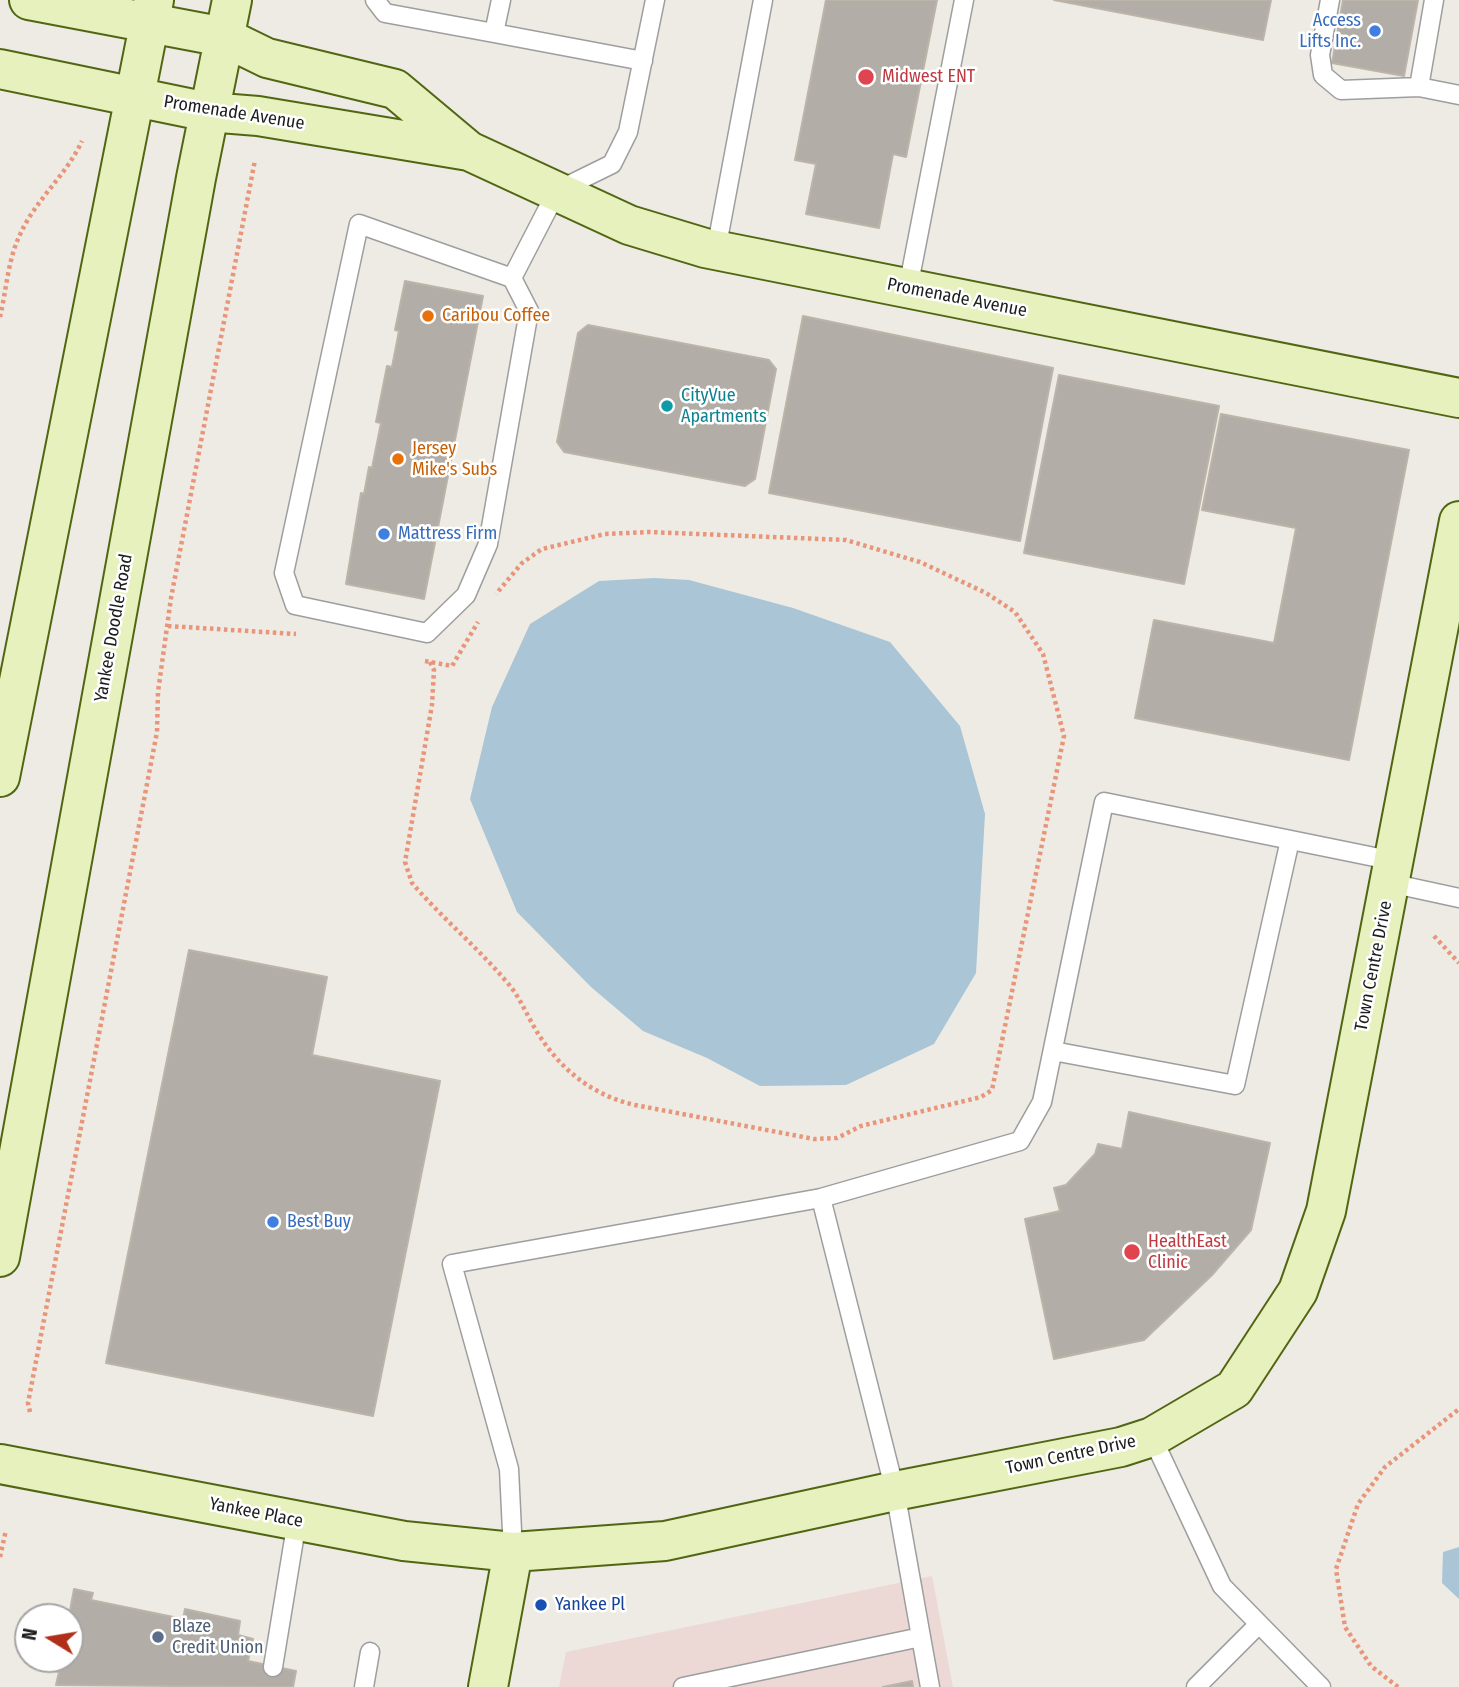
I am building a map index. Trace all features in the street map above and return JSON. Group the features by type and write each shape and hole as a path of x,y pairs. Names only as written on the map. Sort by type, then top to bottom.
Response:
{"street":[{"name":"Promenade Avenue","path":"29,0 152,11 224,37 267,58 395,89 469,151"},
{"name":"Yankee Doodle Road","path":"0,1257 208,111 232,0"},
{"path":"0,776 152,11"},
{"name":"Promenade Avenue","path":"0,69 208,111 258,116 469,151 628,225 716,250 1459,398"},
{"name":"Town Centre Drive","path":"513,1552 665,1541 895,1491 1121,1447 1152,1437 1234,1389 1298,1291 1326,1211 1459,522"},
{"name":"Yankee Place","path":"0,1464 404,1541 513,1552"},
{"path":"488,1687 513,1552"}],"lane":[{"path":"375,0 385,13 643,61"},
{"path":"494,33 501,0"},
{"path":"512,278 557,191 612,164 628,132 655,0"},
{"path":"716,250 763,0"},
{"path":"908,288 964,0"},
{"path":"1331,0 1320,55 1322,75 1340,90 1419,87 1459,95"},
{"path":"1419,87 1434,0"},
{"path":"359,224 512,278 529,311 488,544 466,595 427,633 295,605 284,573 359,224"},
{"path":"513,1552 509,1469 452,1264 821,1198 1020,1141 1042,1101 1104,802 1290,839 1392,872 1459,898"},
{"path":"1053,1051 1236,1085 1290,839"},
{"path":"821,1198 895,1491 930,1687"},
{"path":"1152,1437 1222,1586 1321,1687"},
{"path":"273,1667 297,1521"},
{"path":"1196,1687 1258,1625"},
{"path":"683,1687 921,1637"},
{"path":"364,1687 370,1651"}],"path":[{"path":"0,317 18,238 34,210 73,161 82,141"},
{"path":"30,1412 28,1403 157,732 158,692 168,626 255,160"},
{"path":"430,662 434,670 432,705 405,862 412,883 509,984 552,1050 571,1074 590,1090 622,1102 814,1139 848,1135 861,1126 981,1097 992,1090 1065,736 1043,654 1015,612 986,593 920,562 846,540 649,532 605,534 542,549 522,563 492,600"},
{"path":"417,659 452,666 480,618"},
{"path":"168,626 258,630 308,637"},
{"path":"1434,936 1459,963"},
{"path":"1398,1687 1371,1666 1345,1627 1336,1569 1358,1504 1385,1467 1459,1409"},
{"path":"0,1557 6,1530"}],"shaded area":[{"path":"932,1576 953,1687 559,1687 566,1652"}],"water":[{"path":"654,578 689,580 793,608 890,642 960,726 985,814 976,973 934,1044 846,1085 760,1086 707,1058 643,1031 591,987 517,912 470,799 492,707 530,624 599,581"},
{"path":"1459,1547 1459,1599 1442,1583 1443,1552"}],"building":[{"name":"Midwest ENT","path":"826,0 937,0 906,157 893,154 879,228 806,214 816,164 795,160"},
{"path":"1054,0 1271,0 1263,40"},
{"name":"Access Lifts Inc.","path":"1343,0 1418,0 1404,76 1332,63"},
{"path":"405,281 483,296 424,599 346,584 361,493 364,494 369,467 372,468 381,423 376,422 387,366 392,367 399,331 395,330"},
{"path":"803,316 1053,368 1020,541 769,493"},
{"name":"CityVue Apartments","path":"588,325 769,360 776,369 755,479 745,486 564,452 557,442 578,333"},
{"path":"1059,375 1219,406 1184,584 1024,553"},
{"path":"1221,414 1409,450 1349,760 1135,718 1154,620 1274,643 1296,528 1202,510"},
{"name":"Best Buy","path":"189,950 327,977 312,1055 440,1081 373,1416 106,1363"},
{"name":"HealthEast Clinic","path":"1129,1112 1270,1143 1251,1230 1212,1275 1144,1340 1054,1359 1025,1219 1060,1211 1054,1188 1066,1185 1095,1154 1098,1144 1122,1149"},
{"name":"Blaze Credit Union","path":"74,1589 93,1593 91,1600 183,1619 185,1609 240,1621 238,1635 253,1639 248,1661 296,1671 293,1687 56,1685 59,1673 84,1673 84,1603 71,1603"},
{"path":"912,1681 913,1687 883,1687"}],"place":[{"name":"Access Lifts Inc.","path":"1375,31"},
{"name":"Midwest ENT","path":"866,77"},
{"name":"Caribou Coffee","path":"428,316"},
{"name":"CityVue Apartments","path":"667,406"},
{"name":"Jersey Mike's Subs","path":"398,459"},
{"name":"Mattress Firm","path":"384,534"},
{"name":"Best Buy","path":"273,1222"},
{"name":"HealthEast Clinic","path":"1132,1252"},
{"name":"Yankee Pl","path":"541,1605"},
{"name":"Blaze Credit Union","path":"158,1637"}]}
